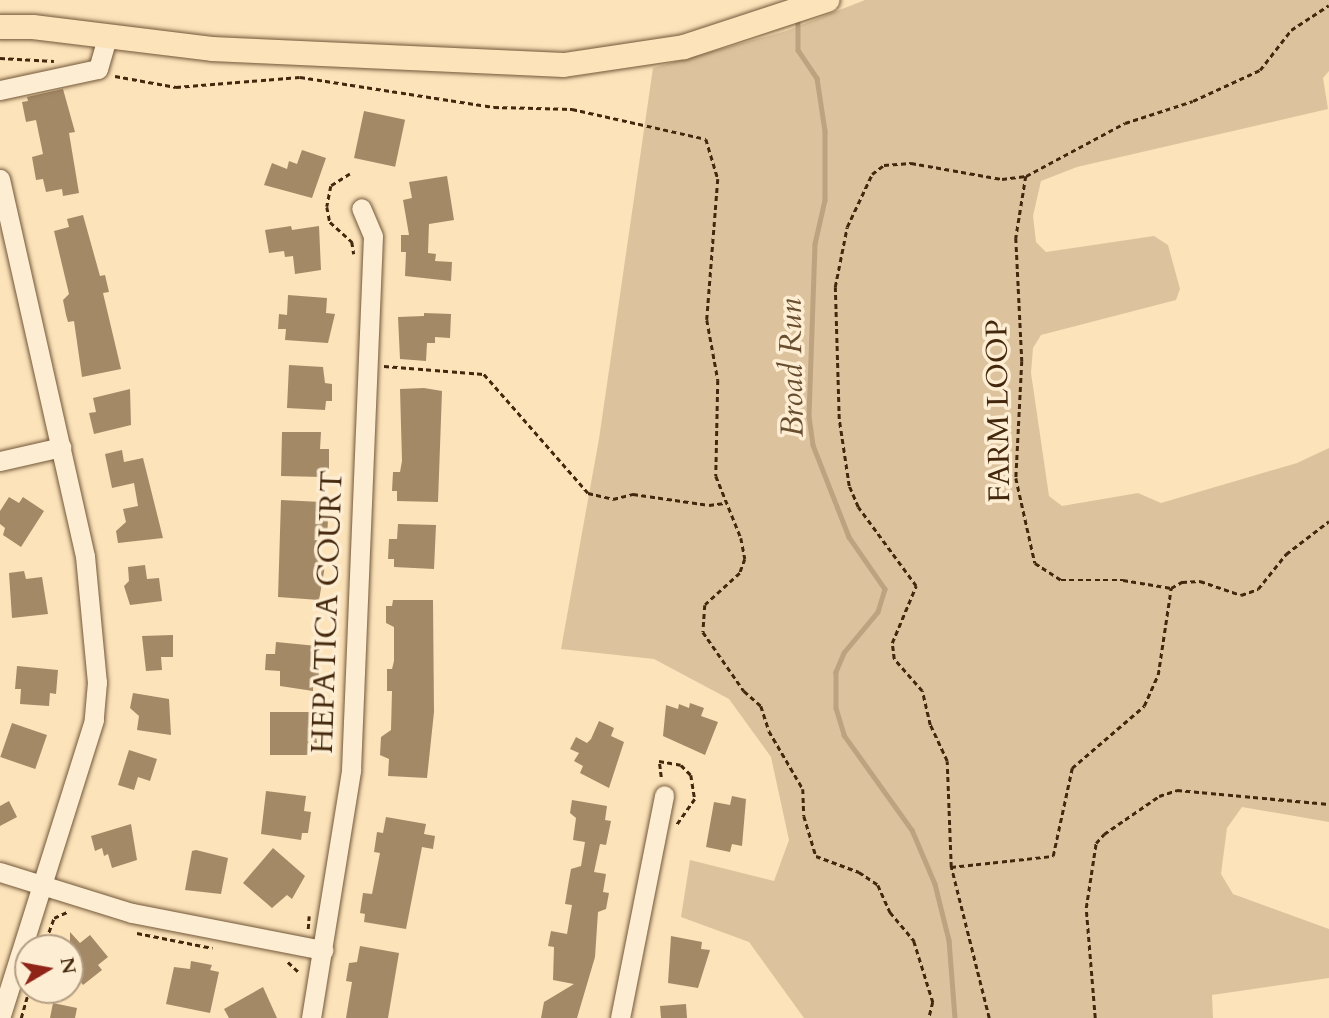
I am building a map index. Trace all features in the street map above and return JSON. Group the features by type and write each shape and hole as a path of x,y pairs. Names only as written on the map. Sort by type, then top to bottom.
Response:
{"main road":[{"path":"0,27 212,49 564,65 684,47 808,7"}],"street":[{"path":"0,90 97,69 107,37"},
{"path":"0,179 85,556 97,682 94,720 1,1018"},
{"name":"HEPATICA COURT","path":"311,1018 315,948 351,770 373,236 360,208"},
{"path":"0,461 61,447"},
{"path":"620,1018 664,795"},
{"path":"0,872 41,887 132,913 315,948"}],"path":[{"path":"989,1018 951,867 947,761 930,725 922,691 894,659 892,643 916,596 916,586 858,507 849,486 838,393 837,270 847,227 872,174 884,165 911,163 1002,179 1026,176 1125,123 1193,101 1260,70 1291,30 1329,5"},
{"path":"97,69 141,84 176,87 300,77 494,107 572,109 646,127 700,135 706,139 718,179 707,320 718,380 716,476 745,559 740,573 705,605 703,632 744,691 761,706 769,731 803,789 804,817 816,856 859,872 878,885 890,912 914,941 933,1002 929,1018"},
{"path":"350,174 331,186 327,207 330,222 352,242 354,257"},
{"name":"FARM LOOP","path":"1026,176 1016,238 1022,361 1016,478 1026,539 1035,563 1061,580 1123,580 1171,588 1182,582 1200,582 1241,594 1251,593 1286,554 1329,521"},
{"path":"368,365 484,374 589,493 612,499 633,494 709,505 725,503"},
{"path":"951,867 1053,856 1072,768 1144,705 1158,675 1171,588"},
{"path":"1095,1018 1086,908 1089,874 1097,843 1104,834 1159,796 1177,790 1329,804"},
{"path":"298,967 315,948 305,925 312,910"},
{"path":"48,934 54,918 73,912"},
{"path":"130,931 219,949"},
{"path":"282,960 298,967"},
{"path":"298,967 300,977"}],"shaded area":[{"path":"865,0 1329,0 1329,71 1323,78 1328,109 1077,167 1041,181 1033,216 1036,242 1046,252 1154,236 1168,245 1180,289 1176,300 1041,335 1033,348 1031,373 1049,496 1062,506 1138,493 1161,503 1297,463 1329,448 1329,822 1242,807 1227,828 1221,874 1233,894 1329,929 1329,978 1212,995 1213,1018 804,1018 749,942 681,917 690,860 774,881 789,840 771,757 729,699 654,659 561,649 599,439 653,68 786,31"}],"building":[{"path":"63,89 75,132 69,133 79,193 63,196 62,189 46,192 43,179 36,180 32,157 43,154 36,120 26,122 22,102 28,101 27,97"},
{"path":"364,111 405,120 395,167 354,158"},
{"path":"302,150 326,158 312,198 264,185 272,163 287,169 289,161 297,164"},
{"path":"447,176 454,220 429,224 428,253 436,254 435,261 452,262 451,281 405,276 406,252 401,252 401,235 409,235 403,200 412,198 409,182"},
{"path":"83,215 100,276 105,275 109,292 103,293 121,369 82,377 74,321 68,322 63,300 69,294 54,231 69,227 67,219"},
{"path":"291,226 292,230 319,226 321,270 295,274 293,256 285,257 284,251 269,253 265,230"},
{"path":"288,295 327,298 326,313 335,314 328,343 285,340 286,329 278,329 279,314 287,315"},
{"path":"424,313 451,314 450,338 435,337 435,343 427,343 426,361 400,359 398,317 424,316"},
{"path":"289,365 323,367 325,383 332,384 332,401 326,401 325,410 287,408"},
{"path":"424,388 442,391 438,502 397,501 397,491 392,491 393,472 400,472 402,461 400,389"},
{"path":"130,389 131,425 94,434 89,413 96,412 93,398"},
{"path":"282,432 321,432 320,449 329,449 329,469 322,469 322,477 281,476"},
{"path":"122,450 124,462 143,458 163,538 118,543 116,531 126,522 123,509 138,506 134,483 112,488 105,454"},
{"path":"9,497 19,503 23,497 44,511 21,547 3,535 5,528 0,524 0,511"},
{"path":"281,500 321,502 320,518 328,519 327,538 322,537 320,566 325,566 319,600 278,597"},
{"path":"398,524 436,525 434,569 394,567 394,559 388,559 389,539 397,539"},
{"path":"145,565 147,579 159,578 162,601 130,605 124,586 129,581 128,567"},
{"path":"24,571 26,579 42,577 48,614 12,618 9,573"},
{"path":"393,600 433,600 434,712 427,778 388,776 389,759 380,755 381,737 391,730 392,691 387,691 387,669 392,669 394,661 394,627 386,623 386,606 392,606"},
{"path":"173,635 173,657 161,657 162,670 146,671 142,636"},
{"path":"276,642 317,646 320,687 313,686 313,691 280,686 280,671 265,670 266,654 275,654"},
{"path":"17,666 58,670 56,694 50,693 49,706 20,704 21,689 15,689"},
{"path":"133,693 169,699 171,735 137,730 139,716 130,708"},
{"path":"690,703 704,708 701,716 718,722 705,755 663,736 666,705 678,709 679,704 689,708"},
{"path":"270,712 313,712 317,743 310,743 310,755 270,755"},
{"path":"599,721 614,728 611,736 624,742 609,788 580,773 583,766 574,761 579,753 570,749 576,737 587,743"},
{"path":"12,723 47,735 35,769 0,757"},
{"path":"129,750 157,759 150,781 138,777 134,790 118,785"},
{"path":"266,791 306,796 304,811 311,812 308,833 302,833 301,840 261,834"},
{"path":"732,796 746,799 742,846 732,844 730,852 706,847 714,802 730,805"},
{"path":"572,800 607,806 605,820 611,821 606,845 600,844 594,872 606,874 603,892 609,893 606,909 598,912 595,957 577,1018 541,1018 544,1002 574,984 553,980 554,947 548,946 551,931 567,934 572,905 565,904 571,869 581,866 585,842 573,840 576,818 570,813"},
{"path":"9,801 17,817 0,826 0,806"},
{"path":"386,817 426,824 424,834 435,836 433,849 422,847 406,929 364,922 365,914 360,913 363,893 372,894 380,853 374,852 377,832 383,833"},
{"path":"131,824 137,860 112,868 108,854 104,856 102,848 95,851 91,836"},
{"path":"273,848 305,876 292,899 287,895 272,908 243,883"},
{"path":"192,851 228,858 221,894 185,890"},
{"path":"90,935 108,957 98,965 102,970 84,984 84,940"},
{"path":"671,936 702,942 701,949 710,950 698,988 668,983"},
{"path":"360,946 399,953 388,1018 346,1018 352,982 346,981 349,963 357,962"},
{"path":"191,961 212,965 210,970 219,972 210,1013 166,1004 174,967 190,969"},
{"path":"263,987 277,1018 229,1018 224,1009"},
{"path":"53,1004 77,1008 75,1018 50,1018"},
{"path":"686,1004 687,1018 661,1018 660,1006"}],"waterway":[{"name":"Broad Run","path":"798,18 798,50 817,78 825,131 825,200 815,244 809,416 813,445 849,537 885,589 878,612 844,653 836,672 836,708 844,735 912,830 935,884 949,940 955,1018"}]}
